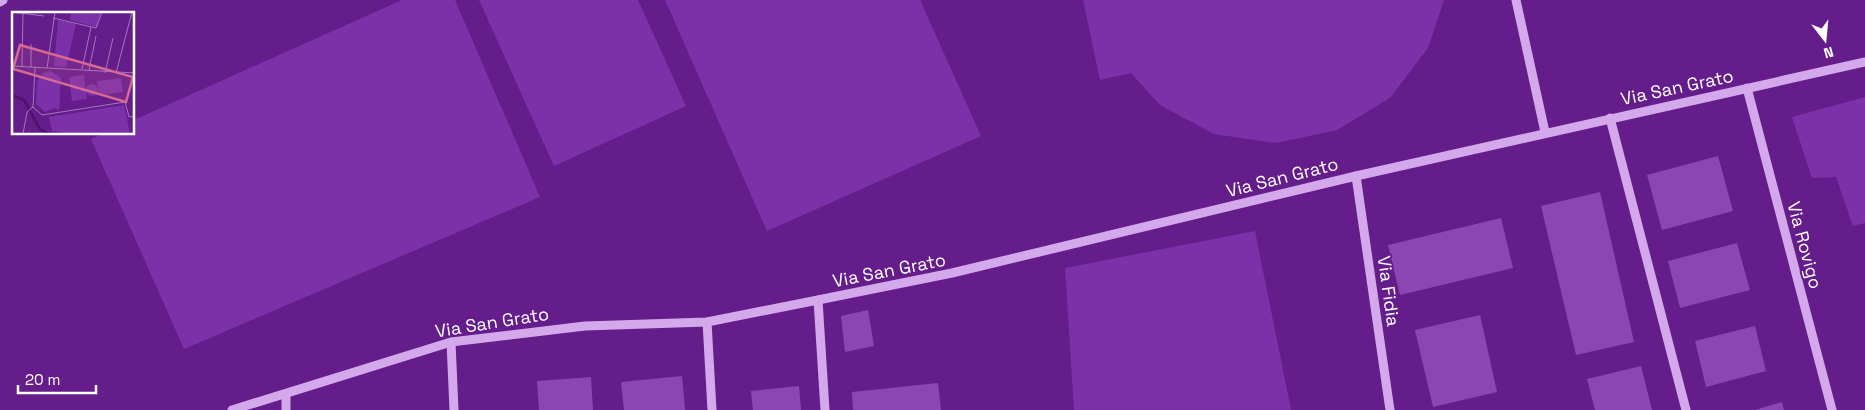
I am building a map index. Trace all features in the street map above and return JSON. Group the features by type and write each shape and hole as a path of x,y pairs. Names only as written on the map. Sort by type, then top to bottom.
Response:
{"street":[{"path":"1516,0 1545,132"},
{"name":"Via San Grato","path":"232,410 451,342 585,326 707,322 952,274 1545,132 1865,62"},
{"name":"Via Rovigo","path":"1747,88 1832,410"},
{"path":"1610,118 1686,410"},
{"name":"Via Fidia","path":"1356,176 1390,410"},
{"path":"818,300 825,410"},
{"path":"707,322 712,410"},
{"path":"451,342 454,410"},
{"path":"286,394 286,410"}],"shaded area":[{"path":"402,0 455,0 540,197 184,349 91,139 101,135 135,135 135,120"},
{"path":"479,0 638,0 686,106 554,166"},
{"path":"665,0 920,0 981,136 767,231"},
{"path":"1083,0 1444,0 1428,48 1390,98 1337,130 1276,143 1214,134 1160,105 1131,73 1100,80"},
{"path":"1865,97 1865,223 1853,226 1836,177 1812,178 1792,117"},
{"path":"1255,231 1291,410 1074,410 1065,268"}],"building":[{"path":"1718,156 1733,211 1662,230 1647,175"},
{"path":"1600,192 1634,342 1576,355 1541,206"},
{"path":"1501,218 1513,268 1400,295 1388,245"},
{"path":"1737,243 1750,290 1680,308 1668,261"},
{"path":"868,310 874,346 845,352 841,316"},
{"path":"1480,315 1497,392 1433,407 1415,330"},
{"path":"1755,326 1766,371 1706,387 1695,341"},
{"path":"1641,366 1652,410 1595,410 1587,379"},
{"path":"682,376 685,410 624,410 621,382"},
{"path":"591,377 593,410 539,410 537,381"},
{"path":"938,383 941,410 853,410 852,392"},
{"path":"799,386 801,410 753,410 751,391"},
{"path":"1782,402 1784,410 1755,410"}]}
